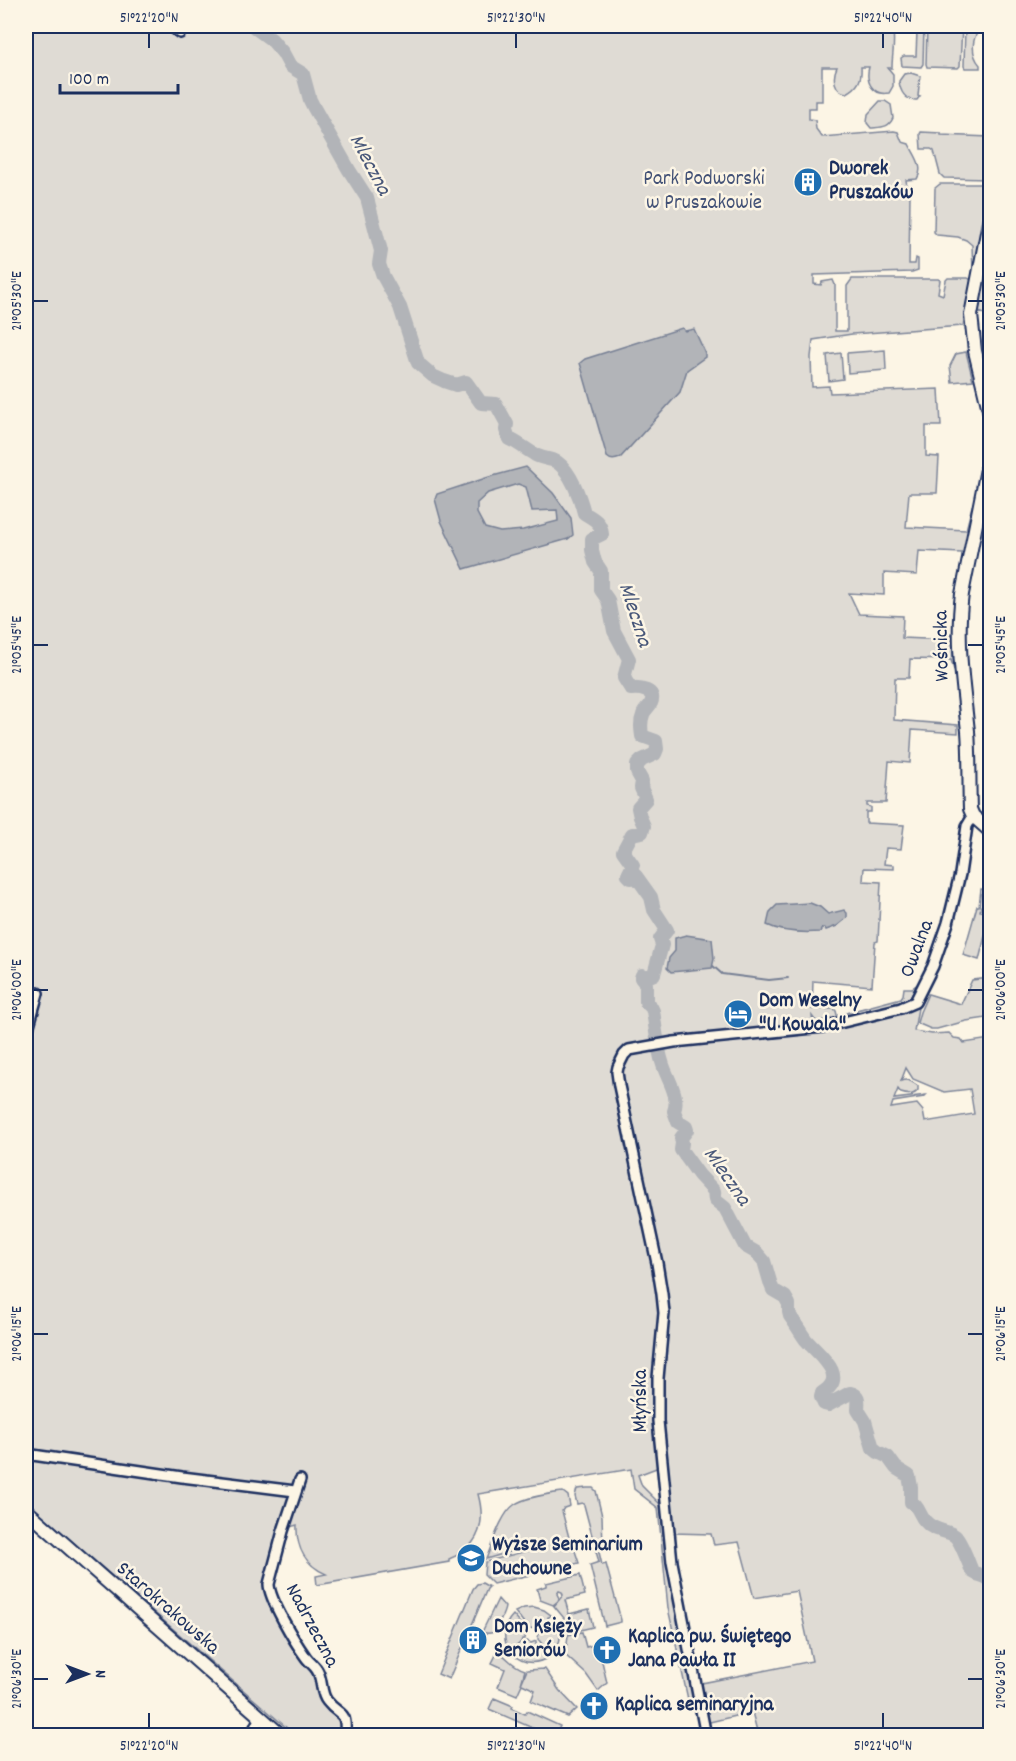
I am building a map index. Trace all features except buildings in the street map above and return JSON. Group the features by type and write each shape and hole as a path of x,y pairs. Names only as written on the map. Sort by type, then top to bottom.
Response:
{"street":[{"path":"171,26 180,33"},
{"path":"990,217 971,315 975,351 990,414"},
{"name":"Wośnicka","path":"973,816 970,809 969,754 959,659 959,615 990,454"},
{"path":"973,816 990,831"},
{"name":"Owalna","path":"618,1067 629,1050 664,1044 823,1027 901,1008 915,1002 933,966 948,923 960,874 968,823 973,816"},
{"path":"26,990 38,993 26,1036"},
{"name":"Młyńska","path":"618,1067 619,1086 662,1294 664,1313 657,1421 672,1562 706,1736"},
{"path":"26,1454 295,1491"},
{"name":"Nadrzeczna","path":"300,1480 283,1531 269,1590 279,1612 305,1655 317,1670 327,1701 344,1716 345,1736"},
{"name":"Starokrakowska","path":"26,1510 282,1736"},
{"path":"250,1736 260,1716"}],"green space":[{"name":"Park Podworski w Pruszakowie","path":"26,26 892,26 894,41 892,68 888,68 893,74 893,86 889,93 879,92 872,87 868,78 869,67 861,67 858,83 847,93 839,90 835,83 837,67 822,67 822,101 816,101 816,108 809,108 809,119 815,120 816,129 822,137 894,131 898,132 902,142 909,144 920,170 917,179 906,180 907,186 911,188 909,264 915,264 916,258 918,259 918,270 814,275 814,284 821,285 822,282 833,280 835,285 835,331 847,331 847,286 852,279 938,279 940,280 938,293 943,295 948,278 968,278 971,280 963,326 852,334 813,340 812,387 829,386 830,393 939,389 941,426 926,426 926,456 939,457 937,493 909,493 906,527 966,530 972,506 974,507 963,557 962,553 919,551 917,575 884,573 884,595 849,593 859,614 903,616 902,638 949,640 950,633 952,633 954,670 951,660 910,659 909,678 895,678 894,720 958,725 958,733 912,730 910,763 889,761 886,803 867,803 867,806 871,807 871,812 866,812 866,823 904,825 901,849 886,848 884,864 894,865 894,869 864,868 863,881 881,882 878,941 875,942 872,986 813,981 812,1009 834,1009 838,1019 818,1024 812,1016 813,1026 844,1021 919,1002 914,1031 932,1034 949,1033 964,1043 990,1039 990,1735 758,1735 752,1712 710,1722 707,1720 702,1683 812,1661 797,1591 754,1598 739,1542 714,1545 711,1534 673,1533 665,1462 659,1463 659,1467 638,1475 642,1486 662,1506 671,1582 695,1699 689,1704 668,1608 658,1508 634,1489 631,1469 478,1494 481,1524 478,1533 468,1548 449,1559 449,1562 317,1585 316,1576 326,1574 312,1566 303,1554 298,1541 297,1525 286,1528 273,1589 278,1613 290,1636 285,1636 306,1667 313,1669 321,1702 342,1717 341,1735 295,1735 26,1501 26,1047 41,994 26,988","holes":["906,1068 913,1079 944,1092 970,1089 974,1114 925,1122 923,1111 917,1104 891,1108 893,1102 926,1095 894,1099 898,1089 901,1093 908,1095 918,1090 918,1086 912,1082 901,1081"]},
{"path":"902,26 924,26 921,67 902,66 901,58 916,56 917,31 902,28"},
{"path":"927,26 962,26 960,66 958,68 927,67"},
{"path":"965,26 990,26 990,29 980,29 974,42 974,52 980,68 965,68 964,66"},
{"path":"911,73 920,76 918,96 920,96 917,100 906,97 899,81 904,74"},
{"path":"880,101 891,105 893,118 887,125 871,128 867,123 868,114"},
{"path":"921,132 990,137 988,179 944,178 940,174 934,151 921,149"},
{"path":"940,184 984,184 984,187 988,188 973,272 972,245 958,237 937,235 934,232 935,188"},
{"path":"990,248 990,316 979,312 978,315"},
{"path":"885,350 886,370 848,373 847,353"},
{"path":"966,352 973,380 952,382 950,366 956,354"},
{"path":"841,353 843,379 829,381 827,355"},
{"path":"981,889 990,890 990,907 981,906 980,911 990,913 990,916 979,960 963,955 977,906 979,906"},
{"path":"990,978 990,1020 986,1018 966,1021 937,1029 917,1023 928,994 961,1004 972,980"},
{"path":"918,984 920,986 914,997 908,1001 846,1018 844,1014 901,998 904,988 912,988"},
{"path":"593,1488 596,1491 602,1516 603,1547 598,1548 602,1565 606,1564 621,1620 621,1622 605,1626 590,1565 599,1562 595,1548 593,1548 594,1543 584,1505 577,1504 575,1496 577,1489"},
{"path":"563,1492 568,1496 570,1506 562,1511 572,1549 579,1563 493,1584 484,1575 485,1562 545,1546 544,1543 486,1559 501,1522 509,1509 524,1500"},
{"path":"580,1575 585,1595 565,1600 569,1614 589,1609 593,1627 568,1633 564,1618 554,1606 563,1595 562,1592 559,1591 558,1601 553,1605 540,1600 537,1589 546,1586 546,1583"},
{"path":"482,1583 489,1587 449,1679 438,1674 473,1589 477,1584"},
{"path":"498,1599 505,1607 496,1630 489,1633 482,1632"},
{"path":"534,1607 552,1616 548,1617 537,1629 529,1628 528,1624 525,1624 515,1612"},
{"path":"513,1615 526,1630 525,1639 522,1639 510,1652 505,1633 507,1623"},
{"path":"555,1618 560,1637 558,1646 552,1655 538,1639 539,1631 542,1631"},
{"path":"582,1632 586,1647 598,1644 607,1683 598,1691 586,1674 563,1653 568,1635"},
{"path":"527,1641 531,1643 536,1641 536,1645 539,1645 549,1657 530,1662 521,1660 512,1654"},
{"path":"498,1651 513,1664 525,1670 521,1684 527,1670 545,1669 559,1690 577,1709 568,1717 531,1701 535,1690 522,1684 517,1695 498,1687 505,1669 492,1663"},
{"path":"494,1698 525,1714 527,1711 560,1726 556,1735 544,1735 489,1709"}],"shaded area":[{"path":"682,328 685,331 694,329 705,357 687,370 680,392 620,458 610,459 607,457 580,363 585,359"},
{"path":"526,467 553,493 571,518 573,535 568,539 464,569 441,521 435,499 437,494","holes":["518,484 526,487 532,511 557,510 558,521 523,530 500,532 485,528 477,513 477,503 488,493"]},
{"path":"810,903 820,907 828,914 844,910 847,918 837,926 826,930 822,928 820,932 786,931 767,925 770,912 777,905"},
{"path":"686,935 712,939 714,959 712,968 671,972 667,968 669,958 675,951 675,938"}],"waterway":[{"name":"Mleczna","path":"253,26 272,40 290,66 303,74 314,108 367,198 381,251 379,264 400,307 418,363 433,376 444,381 456,385 466,382 481,403 496,404 507,424 509,439 537,456 557,462 562,466 574,485 584,513 600,526 602,534 592,539 592,550 595,562 601,571 601,590 608,600 614,631 629,659 624,678 631,689 646,691 652,695 650,705 642,718 641,731 642,736 656,741 657,749 655,754 637,765 637,772 642,781 641,788 646,799 638,808 644,826 642,832 632,834 623,851 633,865 628,875 631,878 636,876 651,897 654,910 667,930 660,939 662,945 654,974 647,977 642,975 641,978 646,984 646,1002 653,1011 661,1059 674,1093 674,1111 678,1122 687,1130 681,1138 681,1150 714,1191 715,1200 725,1208 745,1246 757,1253 764,1261 773,1290 785,1297 789,1304 790,1316 806,1340 829,1365 833,1380 822,1393 824,1404 828,1405 850,1393 856,1396 858,1410 865,1421 873,1448 888,1457 896,1468 909,1476 911,1502 923,1519 932,1527 955,1536 972,1571 990,1580"},
{"path":"713,966 722,974 769,980 788,978"}],"place":[{"name":"Dworek Pruszaków","path":"808,182"},
{"name":"Dom Weselny \"U Kowala\"","path":"738,1014"},
{"name":"Wyższe Seminarium Duchowne","path":"471,1558"},
{"name":"Dom Księży Seniorów","path":"473,1640"},
{"name":"Kaplica pw. Świętego Jana Pawła II","path":"607,1650"},
{"name":"Kaplica seminaryjna","path":"594,1706"}]}
